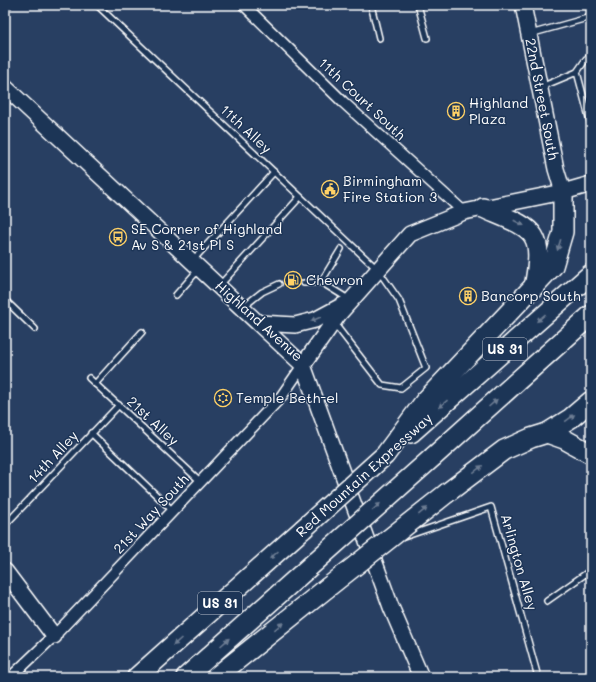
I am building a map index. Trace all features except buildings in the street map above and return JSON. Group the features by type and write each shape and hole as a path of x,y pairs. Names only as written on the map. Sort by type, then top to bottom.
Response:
{"highway":[{"path":"418,419 425,401 553,266 563,232 563,192"},
{"path":"483,208 520,224 536,239 540,254 534,287"},
{"name":"Red Mountain Expressway","path":"137,677 385,455 418,419 591,274"},
{"name":"US 31","path":"186,677 591,315"},
{"path":"216,677 447,493 504,450 531,438 547,433 571,418 591,401"},
{"path":"547,433 564,439 591,454"}],"street":[{"name":"11th Court South","path":"244,5 343,102 464,212"},
{"name":"22nd Street South","path":"523,5 563,192"},
{"name":"Highland Avenue","path":"5,87 304,365 333,322 410,234 464,212 563,192 591,184"},
{"path":"259,323 295,325 315,320 351,300"},
{"path":"304,365 391,607 421,677"},
{"name":"21st Way South","path":"11,677 54,636 281,397 304,365"},
{"path":"5,572 54,636"}],"lane":[{"path":"5,9 8,5"},
{"name":"11th Alley","path":"97,5 378,270 399,300 426,368 401,388 382,385 333,322"},
{"path":"371,5 379,38"},
{"path":"418,5 427,38"},
{"path":"529,34 591,17"},
{"path":"540,87 577,72 586,59 591,58"},
{"path":"577,72 591,125"},
{"path":"176,295 196,265 274,172"},
{"path":"219,286 300,197"},
{"path":"321,282 341,249"},
{"path":"304,283 321,282 351,300"},
{"path":"242,307 262,292 279,284"},
{"path":"5,300 35,328"},
{"path":"95,384 142,332"},
{"name":"21st Alley","path":"89,378 201,482"},
{"name":"14th Alley","path":"5,525 119,405"},
{"path":"91,433 173,511"},
{"name":"Arlington Alley","path":"370,549 380,542 408,537 491,507 538,677"},
{"path":"546,601 591,570"}],"place":[{"name":"Highland Plaza","path":"456,111"},
{"name":"Birmingham Fire Station 3","path":"330,189"},
{"name":"SE Corner of Highland Av S & 21st Pl S","path":"118,237"},
{"name":"Chevron","path":"293,280"},
{"name":"Bancorp South","path":"468,296"},
{"name":"Temple Beth-el","path":"223,398"}]}
